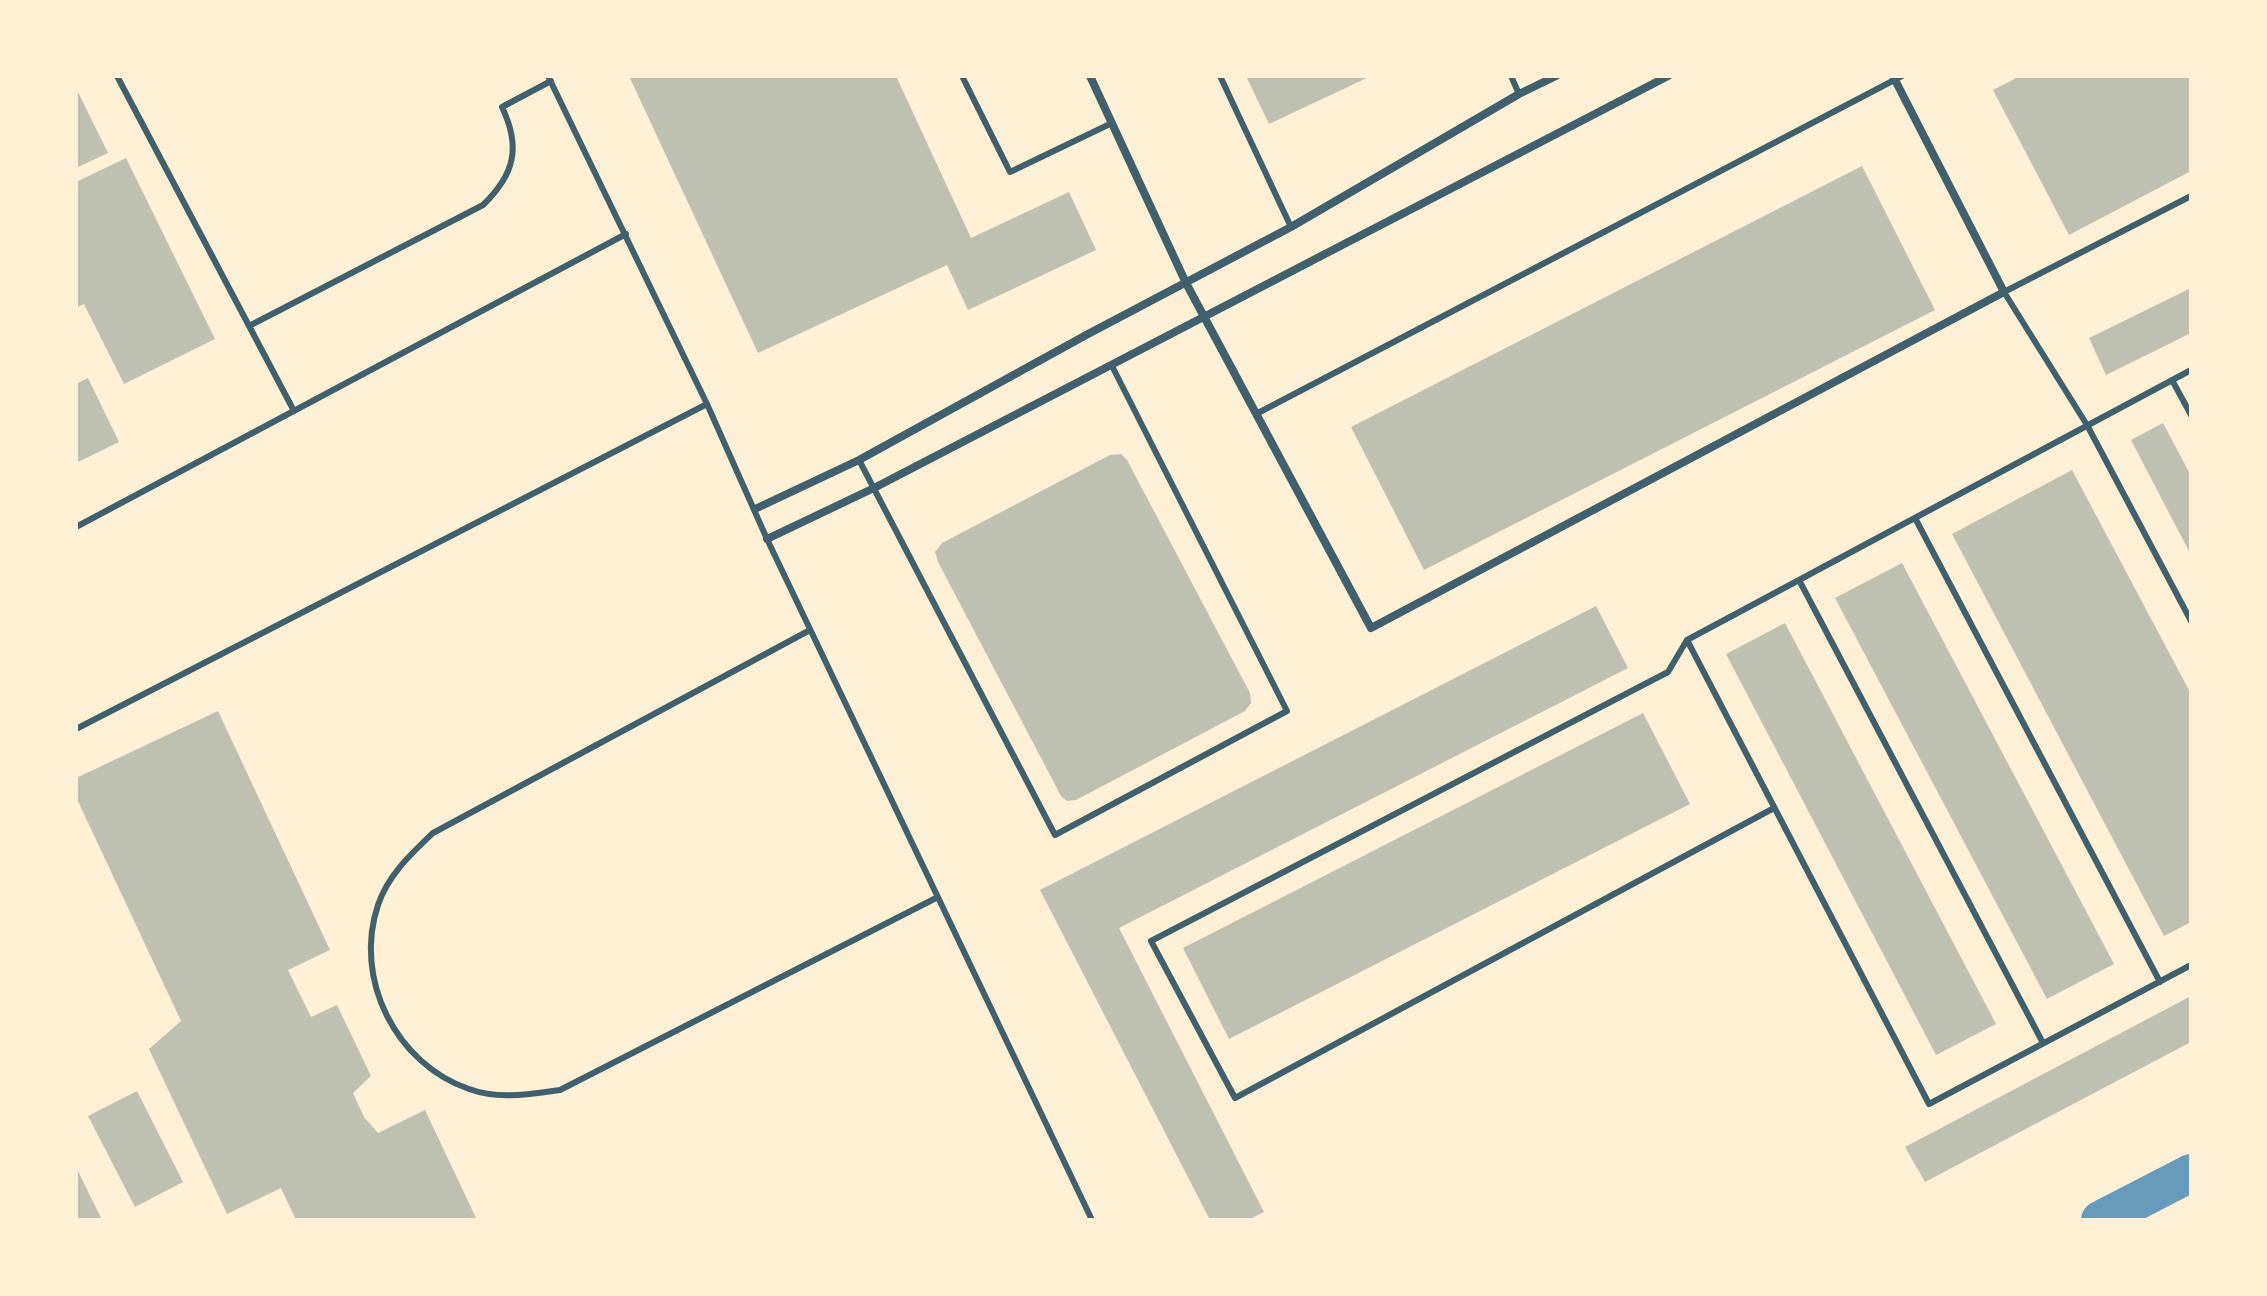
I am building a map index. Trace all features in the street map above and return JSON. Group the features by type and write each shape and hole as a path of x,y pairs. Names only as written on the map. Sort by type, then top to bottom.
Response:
{"street":[{"path":"1090,76 1204,319 1371,628 2004,292 1896,77"},
{"path":"755,509 859,460 1291,227 1519,94 1556,76"},
{"path":"767,539 874,488 1204,319 1668,76"}],"lane":[{"path":"117,76 294,411"},
{"path":"962,76 1010,172 1112,123"},
{"path":"1220,76 1291,227"},
{"path":"1511,76 1519,94"},
{"path":"1256,414 1896,77"},
{"path":"249,326 483,205 499,189 510,170 514,149 511,127 502,107 549,79 707,404 767,539 1092,1220"},
{"path":"2191,196 2004,292 2087,425 2191,621"},
{"path":"76,527 626,234"},
{"path":"859,460 1055,835 1287,711 1112,366"},
{"path":"1774,808 1235,1098 1151,941 1668,672 1687,640 2191,370"},
{"path":"2172,380 2191,415"},
{"path":"76,729 707,404"},
{"path":"1915,518 2160,982"},
{"path":"1799,580 2043,1043"},
{"path":"810,630 433,833 400,864 378,905 370,950 377,995 397,1036 429,1069 470,1090 515,1097 560,1090 938,897"},
{"path":"1687,640 1929,1104 2191,965"}],"building":[{"path":"629,76 896,76 971,238 1069,192 1096,250 968,310 947,265 758,353"},
{"path":"1246,76 1371,76 1269,124"},
{"path":"2020,76 2191,76 2191,171 2069,235 1993,90"},
{"path":"76,88 108,153 76,168"},
{"path":"126,158 215,339 124,384 84,304 76,308 76,182"},
{"path":"1862,166 1935,310 1424,570 1351,427"},
{"path":"2191,288 2191,333 2106,375 2089,338"},
{"path":"88,378 119,442 76,463 76,384"},
{"path":"2163,423 2191,476 2191,555 2131,440"},
{"path":"1121,454 1127,460 1250,693 1251,703 1245,711 1076,800 1067,801 1061,796 935,552 942,543 1110,455"},
{"path":"2072,470 2191,694 2191,922 2164,936 1952,534"},
{"path":"1902,563 2114,964 2047,999 1835,598"},
{"path":"1596,606 1628,668 1119,928 1264,1212 1248,1220 1210,1220 1040,890"},
{"path":"1785,623 1996,1024 1936,1055 1726,654"},
{"path":"218,711 330,950 288,970 311,1017 337,1005 371,1076 353,1093 364,1117 378,1133 425,1110 477,1220 296,1220 281,1188 227,1214 149,1049 181,1021 76,797 76,778"},
{"path":"1643,713 1690,804 1229,1039 1183,948"},
{"path":"2191,996 2191,1042 1925,1182 1905,1147"},
{"path":"137,1091 183,1182 135,1207 88,1116"},
{"path":"76,1167 102,1220 76,1220"}],"waterway":[{"path":"2100,1220 2191,1173"}]}
